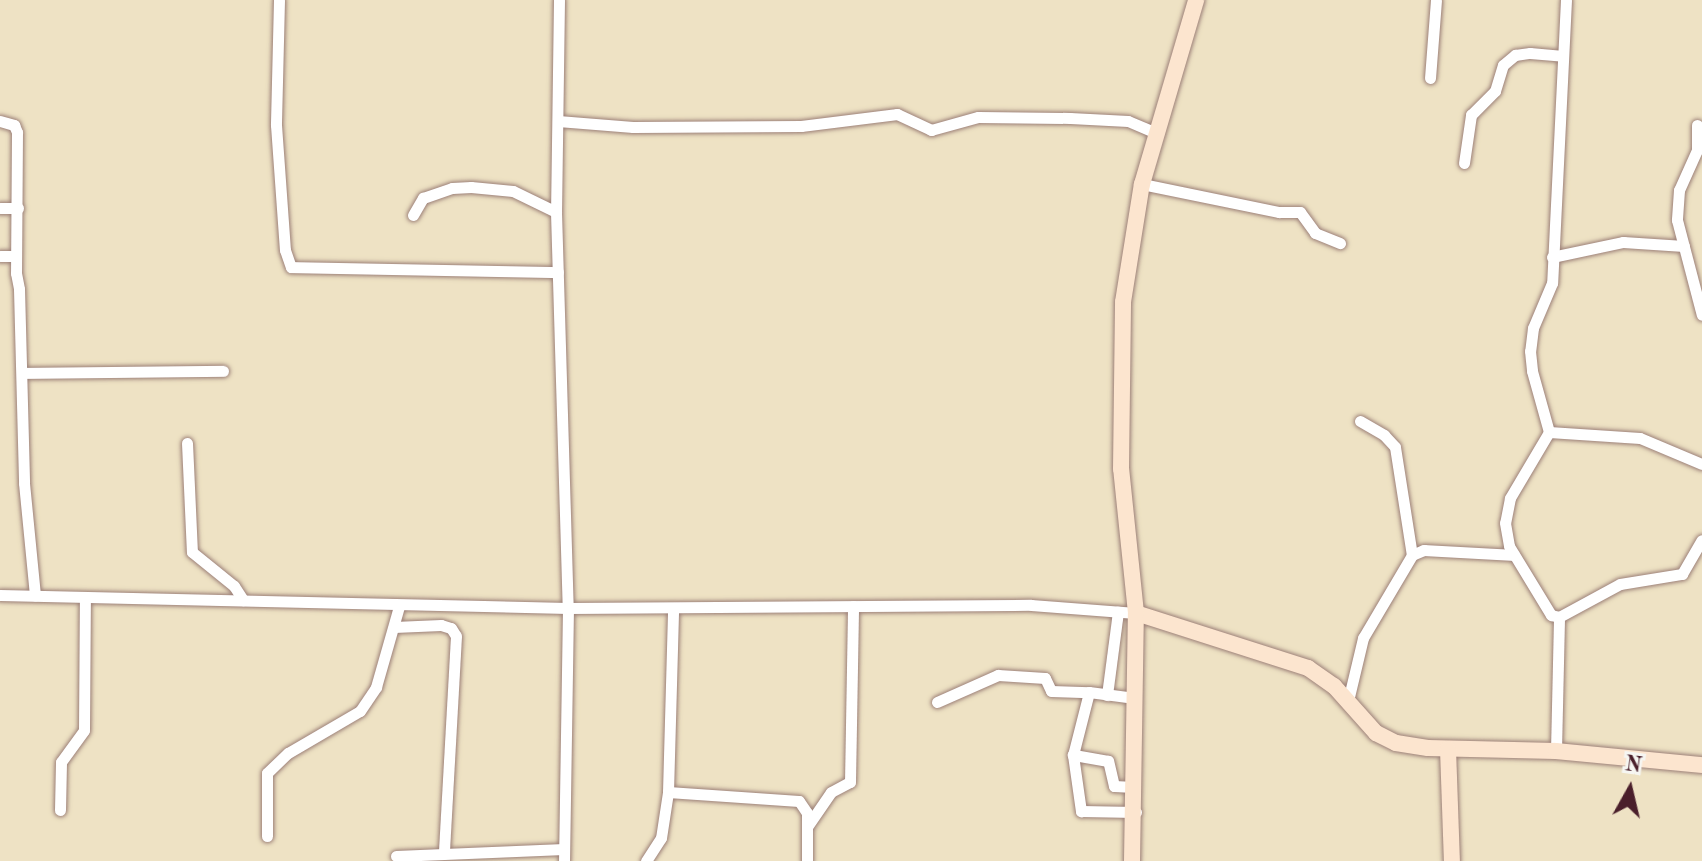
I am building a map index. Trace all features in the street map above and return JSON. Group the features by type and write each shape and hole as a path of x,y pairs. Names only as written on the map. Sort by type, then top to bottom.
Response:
{"street":[{"path":"279,0 276,125 285,250 291,267 558,272"},
{"path":"396,856 564,855 568,608 556,212 559,0"},
{"path":"1132,861 1136,812 1136,613 1121,469 1123,302 1142,184 1196,0"},
{"path":"1430,78 1436,0"},
{"path":"1559,617 1550,613 1509,546 1506,512 1516,486 1549,432 1532,371 1530,351 1533,328 1550,290 1566,0"},
{"path":"1464,163 1471,115 1495,91 1503,65 1515,55 1563,56"},
{"path":"558,121 633,127 801,126 897,114 931,130 978,117 1070,118 1128,121 1158,134"},
{"path":"0,121 14,125 17,132 16,256 24,483 35,595"},
{"path":"1697,125 1697,150 1684,177 1677,204 1677,220 1702,315"},
{"path":"1142,184 1279,212 1300,212 1315,233 1340,243"},
{"path":"413,215 423,198 452,188 471,187 513,191 556,212"},
{"path":"0,208 18,208"},
{"path":"1552,257 1623,242 1684,246"},
{"path":"0,256 16,256"},
{"path":"22,373 223,371"},
{"path":"1360,421 1384,435 1395,447 1412,555"},
{"path":"1549,432 1640,438 1702,464"},
{"path":"187,443 192,552 234,586 243,600"},
{"path":"1559,617 1620,584 1682,574 1702,540"},
{"path":"1348,701 1363,638 1412,555 1424,550 1514,555"},
{"path":"0,595 568,608 1031,605 1136,613 1308,668 1348,701 1385,739 1448,749 1556,751 1702,765"},
{"path":"60,810 61,762 84,730 85,597"},
{"path":"267,836 267,773 288,753 360,711 376,687 399,606"},
{"path":"807,827 831,792 850,782 853,606"},
{"path":"646,861 661,838 668,792 673,608"},
{"path":"1107,695 1118,612"},
{"path":"1556,751 1559,617"},
{"path":"394,627 441,625 451,628 456,636 444,854"},
{"path":"937,702 998,675 1045,678 1051,691 1135,698"},
{"path":"1089,692 1073,755 1081,811 1136,812"},
{"path":"1448,749 1452,861"},
{"path":"1073,755 1108,761 1114,786 1134,787"},
{"path":"668,792 799,801 807,813 807,861"}]}
